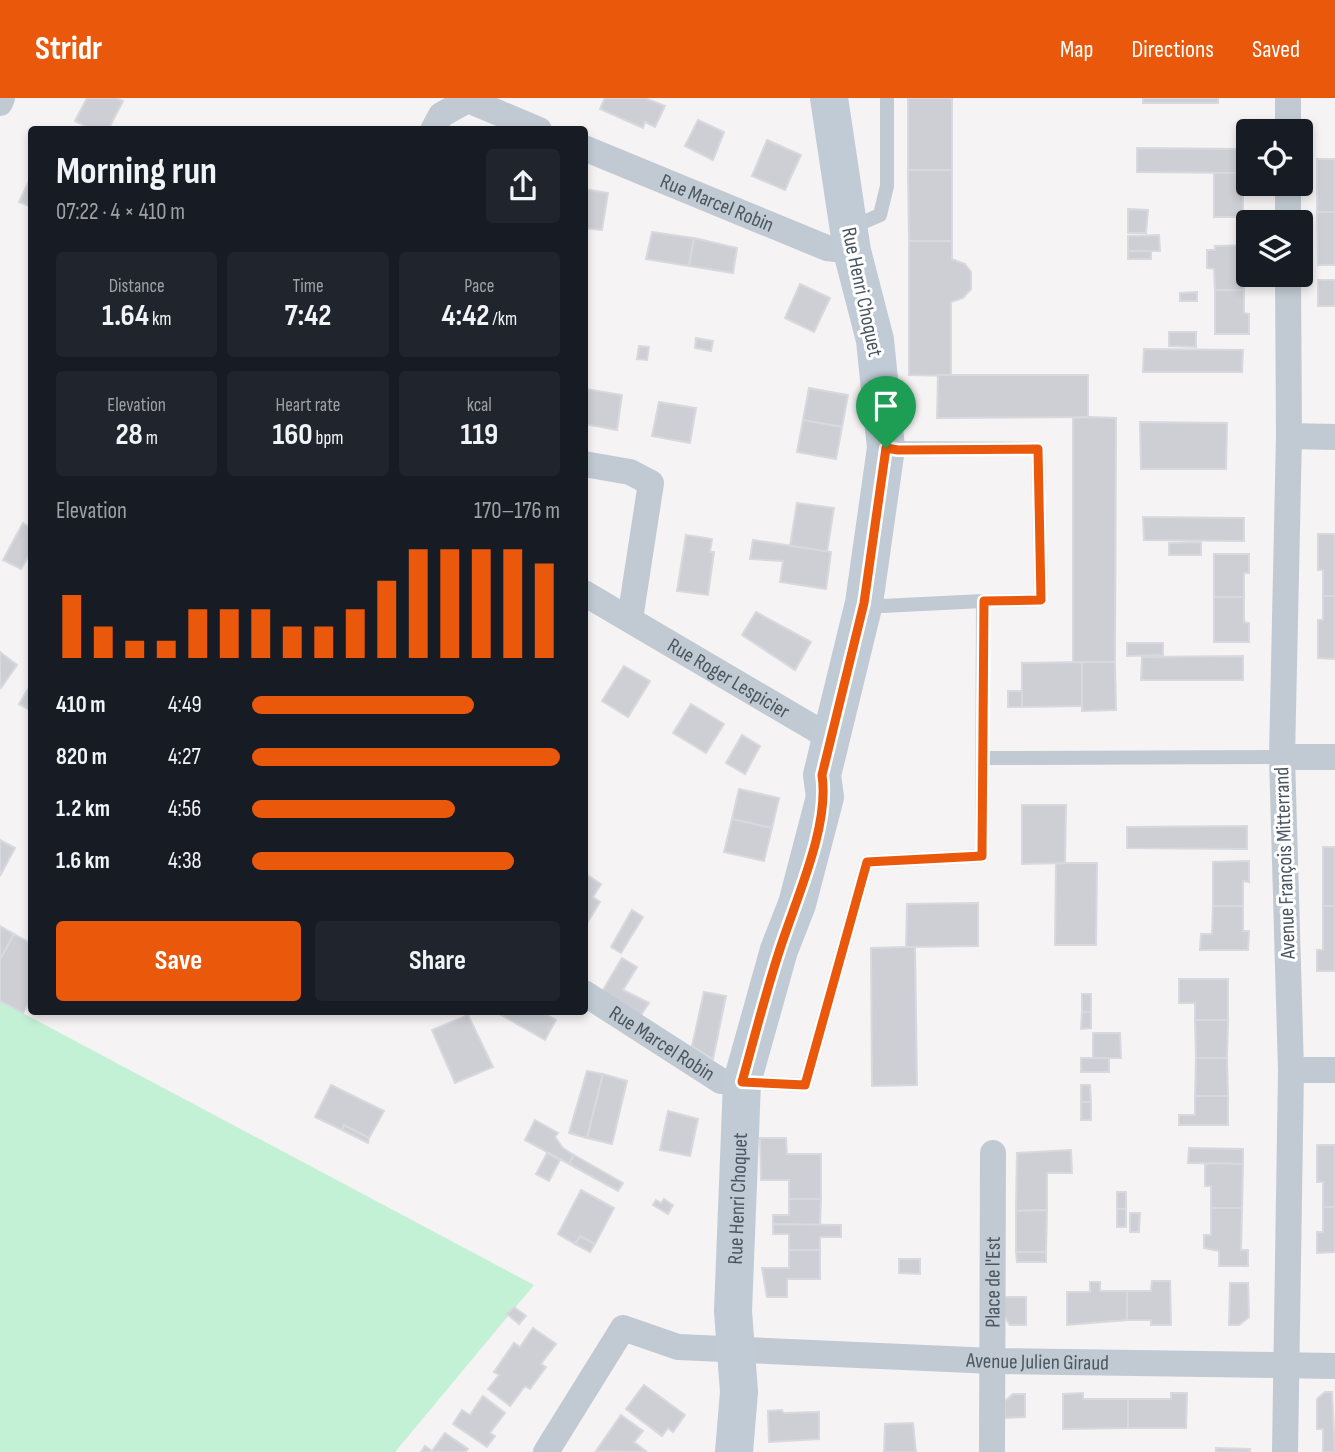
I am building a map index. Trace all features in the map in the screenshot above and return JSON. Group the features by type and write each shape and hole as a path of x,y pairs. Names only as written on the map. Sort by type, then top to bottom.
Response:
{"street":[{"path":"0,103 2,98"},
{"name":"Rue Henri Choquet","path":"734,1452 739,1392 738,1349 733,1311 742,1082 779,950 779,916 809,796 822,775 829,737 864,603 886,448 875,340 850,240 829,98"},
{"path":"1288,98 1288,119"},
{"path":"435,126 440,115 468,100 530,126"},
{"name":"Rue Marcel Robin","path":"588,150 827,248 850,240"},
{"name":"Avenue François Mitterrand","path":"1284,1452 1291,1070 1282,757 1289,436 1288,287"},
{"path":"1289,436 1335,437"},
{"path":"588,465 630,472 651,483 630,619"},
{"name":"Rue Roger Lespicier","path":"588,595 829,737"},
{"path":"1282,757 1335,757"},
{"name":"Rue Marcel Robin","path":"588,996 721,1081 742,1082"},
{"path":"1291,1070 1335,1070"},
{"name":"Place de l'Est","path":"992,1452 993,1153"},
{"name":"Avenue Julien Giraud","path":"546,1452 623,1328 678,1347 993,1361 1335,1366"}],"lane":[{"path":"850,240 880,215 887,186 887,98"},
{"path":"864,603 882,606 1041,600 1038,449 886,448"},
{"path":"742,1082 805,1085 867,862 982,856 984,601"},
{"path":"984,758 1282,757"}],"green space":[{"path":"0,1001 534,1285 395,1452 0,1452"}],"building":[{"path":"87,98 116,98 123,101 110,126 85,126 75,121"},
{"path":"605,98 645,98 665,106 655,127 645,122 643,128 600,109"},
{"path":"908,98 952,98 952,170 908,170"},
{"path":"1143,98 1218,98 1218,103 1143,103"},
{"path":"698,120 724,132 713,160 685,146"},
{"path":"767,140 801,155 785,190 752,176"},
{"path":"1137,148 1236,149 1236,173 1137,172"},
{"path":"1317,159 1335,159 1335,212 1317,212"},
{"path":"908,170 952,170 952,241 909,241"},
{"path":"1214,173 1236,173 1236,196 1243,196 1243,210 1236,210 1236,217 1214,217"},
{"path":"28,183 28,205 19,202"},
{"path":"588,190 608,193 602,230 588,228"},
{"path":"1128,209 1148,210 1146,233 1128,233"},
{"path":"1317,212 1335,212 1335,265 1318,265"},
{"path":"652,232 694,238 689,266 646,259"},
{"path":"1159,235 1160,251 1128,251 1128,236"},
{"path":"694,238 737,248 733,273 689,266"},
{"path":"909,241 952,241 952,259 965,264 971,272 971,289 963,298 951,302 951,376 909,375"},
{"path":"1236,245 1236,287 1244,287 1244,290 1215,290 1214,269 1207,268 1207,250 1215,250 1215,246"},
{"path":"1128,251 1151,251 1151,259 1128,259"},
{"path":"1318,280 1335,280 1335,306 1318,306"},
{"path":"800,284 830,298 814,332 785,318"},
{"path":"1215,290 1244,290 1244,313 1249,314 1249,334 1215,334"},
{"path":"1197,292 1197,301 1180,301 1180,293"},
{"path":"1169,332 1196,332 1196,347 1169,346"},
{"path":"696,338 713,341 711,351 695,348"},
{"path":"639,346 649,347 647,360 637,359"},
{"path":"1144,349 1243,350 1242,372 1143,372"},
{"path":"938,375 1088,375 1088,417 937,418"},
{"path":"809,388 848,395 842,427 803,420"},
{"path":"588,389 622,395 617,430 588,425"},
{"path":"659,402 696,408 690,443 652,436"},
{"path":"1073,418 1116,418 1115,662 1073,663"},
{"path":"803,420 842,427 836,459 797,452"},
{"path":"1140,422 1227,423 1226,469 1141,469"},
{"path":"797,503 834,508 827,552 790,546"},
{"path":"1143,517 1244,518 1244,541 1144,540"},
{"path":"23,523 28,526 28,557 21,569 3,560"},
{"path":"1318,534 1335,534 1335,596 1323,596 1323,570 1318,570"},
{"path":"686,535 712,539 710,552 714,552 708,595 677,591"},
{"path":"753,540 831,552 826,589 780,582 783,561 750,559"},
{"path":"1201,542 1201,555 1169,555 1169,543"},
{"path":"1214,554 1249,554 1249,573 1244,573 1244,597 1214,597"},
{"path":"1323,596 1335,596 1335,659 1318,658 1318,620 1323,620"},
{"path":"1214,597 1244,597 1244,622 1249,623 1249,642 1214,642"},
{"path":"756,612 811,642 795,670 742,635"},
{"path":"1127,643 1163,643 1163,655 1127,656"},
{"path":"0,652 17,665 1,688 0,687"},
{"path":"1243,656 1243,680 1141,680 1142,657"},
{"path":"1082,662 1115,662 1116,710 1082,711"},
{"path":"1082,662 1082,706 1022,707 1022,663"},
{"path":"624,666 650,681 628,717 602,701"},
{"path":"28,689 28,709 19,704"},
{"path":"1008,691 1022,691 1022,707 1008,707"},
{"path":"691,704 724,724 706,753 673,733"},
{"path":"742,735 760,746 745,774 726,763"},
{"path":"739,789 779,798 772,828 732,819"},
{"path":"1022,805 1066,805 1065,863 1022,864"},
{"path":"732,819 772,828 764,861 724,852"},
{"path":"1247,826 1247,849 1127,848 1127,827"},
{"path":"0,840 15,848 0,876"},
{"path":"1323,847 1335,847 1335,906 1323,906"},
{"path":"1249,861 1249,882 1243,881 1243,906 1213,906 1213,862"},
{"path":"1097,863 1096,945 1055,945 1056,864"},
{"path":"588,876 601,884 593,897 600,902 588,922"},
{"path":"978,903 978,946 906,947 907,904"},
{"path":"1213,906 1243,906 1243,931 1249,931 1248,950 1200,950 1201,934 1212,934"},
{"path":"1323,906 1335,906 1335,971 1317,971 1317,950 1323,950"},
{"path":"632,910 643,917 621,953 611,947"},
{"path":"0,926 14,934 1,958 0,958"},
{"path":"14,934 28,942 28,1004 23,1013 0,1001 0,960"},
{"path":"915,947 917,1085 872,1086 871,948"},
{"path":"622,958 637,967 623,990 649,1003 641,1015 602,992"},
{"path":"1179,979 1228,979 1228,1020 1195,1020 1195,1003 1179,1003"},
{"path":"704,992 726,996 713,1059 692,1046"},
{"path":"1082,994 1091,994 1091,1012 1082,1012"},
{"path":"1082,1012 1091,1012 1091,1028 1081,1029"},
{"path":"468,1015 493,1067 455,1083 432,1030"},
{"path":"501,1015 547,1015 556,1020 545,1040"},
{"path":"1195,1020 1228,1020 1227,1058 1196,1058"},
{"path":"1093,1033 1120,1033 1121,1058 1093,1058"},
{"path":"1081,1058 1109,1058 1109,1072 1081,1072"},
{"path":"1196,1058 1227,1058 1228,1096 1195,1096"},
{"path":"587,1071 603,1074 587,1138 569,1133"},
{"path":"603,1074 627,1081 612,1144 587,1138"},
{"path":"331,1085 384,1111 369,1138 344,1125 342,1130 315,1117"},
{"path":"1081,1085 1090,1085 1091,1102 1081,1102"},
{"path":"1195,1096 1228,1096 1228,1125 1179,1125 1179,1115 1195,1115"},
{"path":"1081,1102 1091,1102 1091,1120 1081,1120"},
{"path":"668,1111 698,1119 690,1156 660,1150"},
{"path":"535,1120 558,1133 555,1137 563,1148 574,1155 569,1164 525,1140"},
{"path":"344,1125 369,1138 368,1143 342,1130"},
{"path":"760,1138 786,1138 787,1154 821,1154 821,1199 789,1199 789,1180 761,1180"},
{"path":"1317,1145 1335,1145 1335,1207 1323,1207 1323,1182 1317,1182"},
{"path":"1189,1148 1243,1149 1243,1164 1188,1163"},
{"path":"1071,1150 1072,1173 1047,1173 1047,1210 1016,1211 1017,1153"},
{"path":"547,1153 560,1160 549,1181 536,1174"},
{"path":"574,1155 623,1183 618,1191 569,1164"},
{"path":"1243,1164 1242,1208 1211,1208 1211,1186 1205,1186 1205,1165"},
{"path":"581,1190 614,1208 595,1244 580,1236 575,1244 558,1234"},
{"path":"1117,1192 1126,1192 1126,1209 1117,1209"},
{"path":"664,1199 673,1205 668,1214 653,1205 656,1200 661,1203"},
{"path":"789,1199 821,1199 820,1225 773,1224 773,1215 789,1215"},
{"path":"1323,1207 1335,1207 1335,1252 1317,1253 1317,1232 1323,1232"},
{"path":"1211,1208 1242,1208 1241,1250 1248,1250 1248,1266 1219,1266 1219,1251 1204,1248 1204,1235 1211,1235"},
{"path":"1117,1209 1126,1209 1126,1227 1117,1227"},
{"path":"1047,1210 1046,1252 1016,1252 1016,1211"},
{"path":"1130,1213 1140,1213 1139,1232 1130,1232"},
{"path":"773,1224 841,1225 841,1237 820,1237 820,1250 789,1250 789,1234 773,1234"},
{"path":"580,1236 595,1244 590,1252 575,1244"},
{"path":"789,1250 820,1250 820,1279 787,1279 787,1297 767,1297 762,1268 789,1268"},
{"path":"1016,1252 1046,1252 1046,1262 1017,1262"},
{"path":"899,1259 920,1259 920,1274 899,1273"},
{"path":"1152,1281 1170,1281 1171,1325 1151,1325 1151,1320 1127,1320 1127,1291 1151,1291"},
{"path":"1090,1282 1100,1282 1100,1291 1127,1291 1127,1320 1067,1325 1067,1292 1090,1292"},
{"path":"1230,1283 1248,1283 1249,1317 1239,1325 1229,1325"},
{"path":"1004,1297 1026,1297 1026,1325 1010,1325 1004,1316"},
{"path":"514,1307 526,1316 519,1324 507,1314"},
{"path":"533,1328 556,1344 541,1364 546,1367 530,1389 525,1386 510,1406 488,1389 499,1375 494,1372 514,1343 520,1347"},
{"path":"644,1385 685,1415 673,1432 668,1428 662,1436 626,1409"},
{"path":"1325,1392 1332,1392 1335,1452 1323,1452 1323,1429 1317,1429 1317,1399"},
{"path":"1083,1393 1083,1399 1128,1399 1128,1428 1063,1429 1063,1394"},
{"path":"1171,1393 1187,1393 1186,1428 1128,1428 1128,1399 1171,1399"},
{"path":"1013,1394 1025,1394 1025,1417 1005,1418 1005,1401"},
{"path":"483,1396 505,1413 490,1433 495,1436 487,1447 453,1424 462,1410 470,1415"},
{"path":"782,1410 783,1413 819,1412 819,1439 769,1442 768,1411"},
{"path":"621,1415 643,1431 634,1442 647,1452 596,1451"},
{"path":"913,1423 916,1452 884,1452 885,1424"},
{"path":"445,1433 468,1449 465,1452 421,1452 425,1446 432,1451"},
{"path":"1216,1448 1250,1449 1250,1452 1216,1452"}],"route":[{"path":"886,448 1038,449 1041,600 984,601 982,856 867,862 805,1085 742,1082 779,950 797,904 825,797 822,775 829,737 864,603 886,448"}]}
